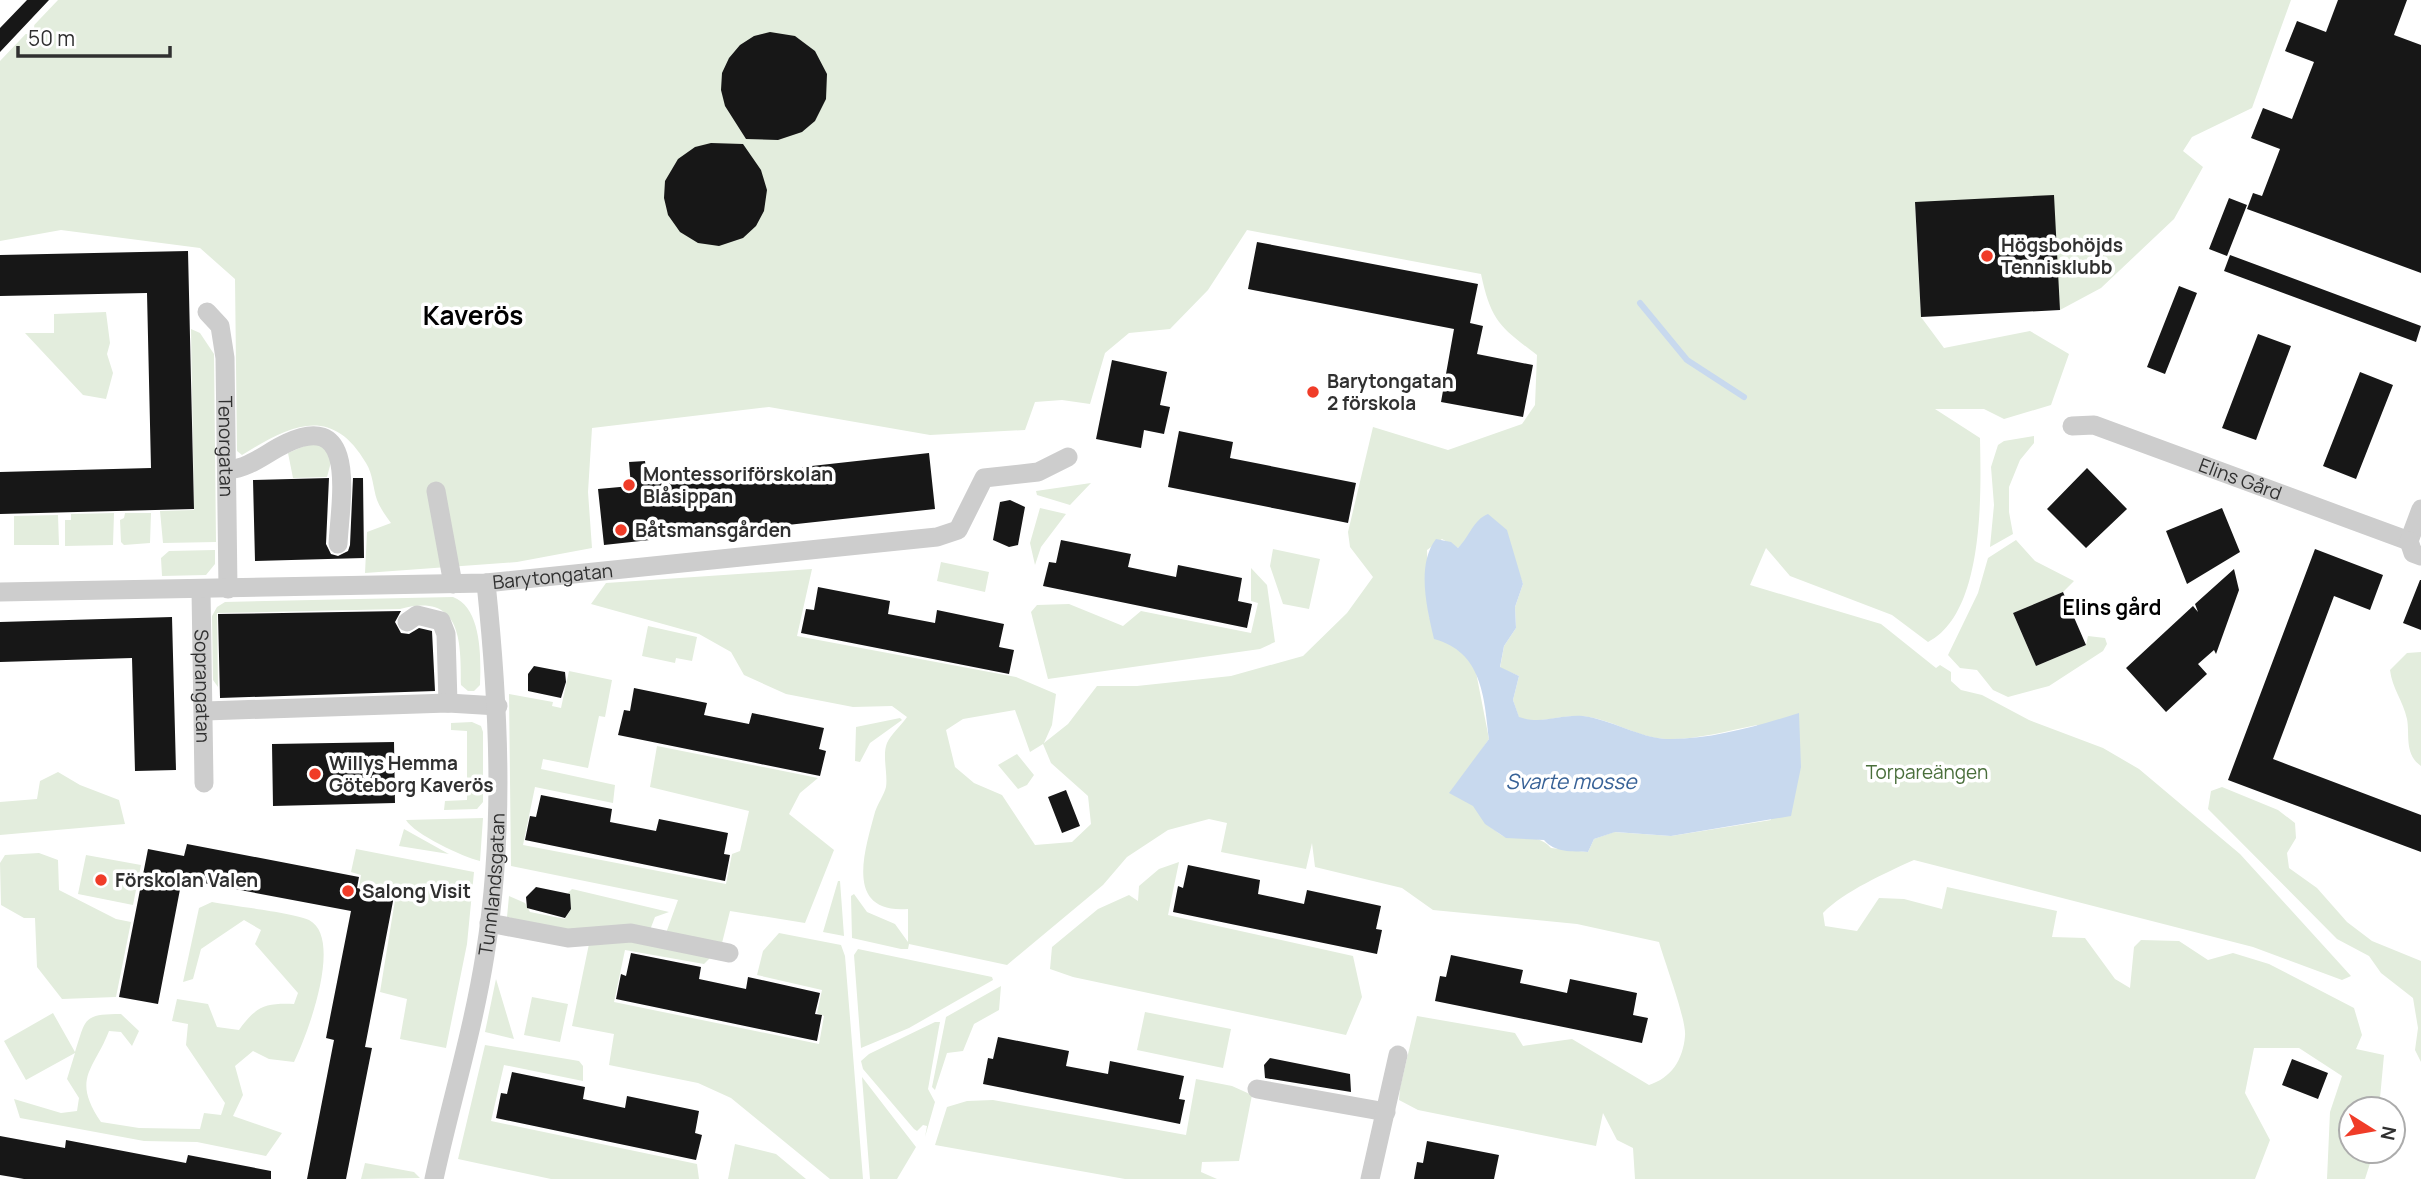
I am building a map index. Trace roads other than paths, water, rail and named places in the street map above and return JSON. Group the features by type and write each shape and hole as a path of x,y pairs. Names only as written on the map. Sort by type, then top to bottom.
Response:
{"street":[{"name":"Tenorgatan","path":"206,312 220,326 225,358 229,470 228,589"},
{"name":"Elins Gård","path":"2072,426 2094,425 2415,549"},
{"path":"229,470 242,469 305,436 319,434 329,439 340,460 338,544"},
{"name":"Barytongatan","path":"0,592 486,583 937,537 958,530 984,478 1038,472 1068,457"},
{"path":"436,491 453,584"},
{"path":"2415,549 2421,509"},
{"name":"Tunnlandsgatan","path":"434,1179 485,957 489,923 498,812 498,706 486,583"},
{"name":"Soprangatan","path":"201,590 205,711 204,783"},
{"path":"407,622 417,615 441,621 446,634 448,703"},
{"path":"205,711 448,703 498,706"},
{"path":"489,923 568,938 631,933 729,953"},
{"path":"1370,1179 1398,1055"},
{"path":"1257,1089 1386,1112"}],"water":[{"name":"Svarte mosse","path":"1488,514 1507,530 1523,584 1515,607 1516,628 1504,646 1500,667 1519,676 1513,700 1519,717 1543,720 1583,716 1656,738 1683,739 1716,735 1799,713 1801,767 1791,816 1671,836 1615,832 1594,839 1588,852 1570,851 1553,847 1544,840 1506,838 1485,824 1473,806 1449,793 1489,739 1482,692 1471,665 1450,645 1434,639 1425,587 1426,561 1436,539 1451,542 1458,548 1475,524"}],"waterway":[{"path":"1640,303 1687,360 1744,397"}],"place":[{"name":"Högsbohöjds Tennisklubb","path":"1987,256"},
{"name":"Barytongatan 2 förskola","path":"1313,392"},
{"name":"Montessoriförskolan Blåsippan","path":"629,485"},
{"name":"Båtsmansgården","path":"621,530"},
{"name":"Willys Hemma Göteborg Kaverös","path":"315,774"},
{"name":"Förskolan Valen","path":"101,880"},
{"name":"Salong Visit","path":"348,891"}],"district":[{"name":"Kaverös","path":"473,315"},
{"name":"Elins gård","path":"2112,607"}],"park label":[{"name":"Torpareängen","path":"1927,772"}]}
